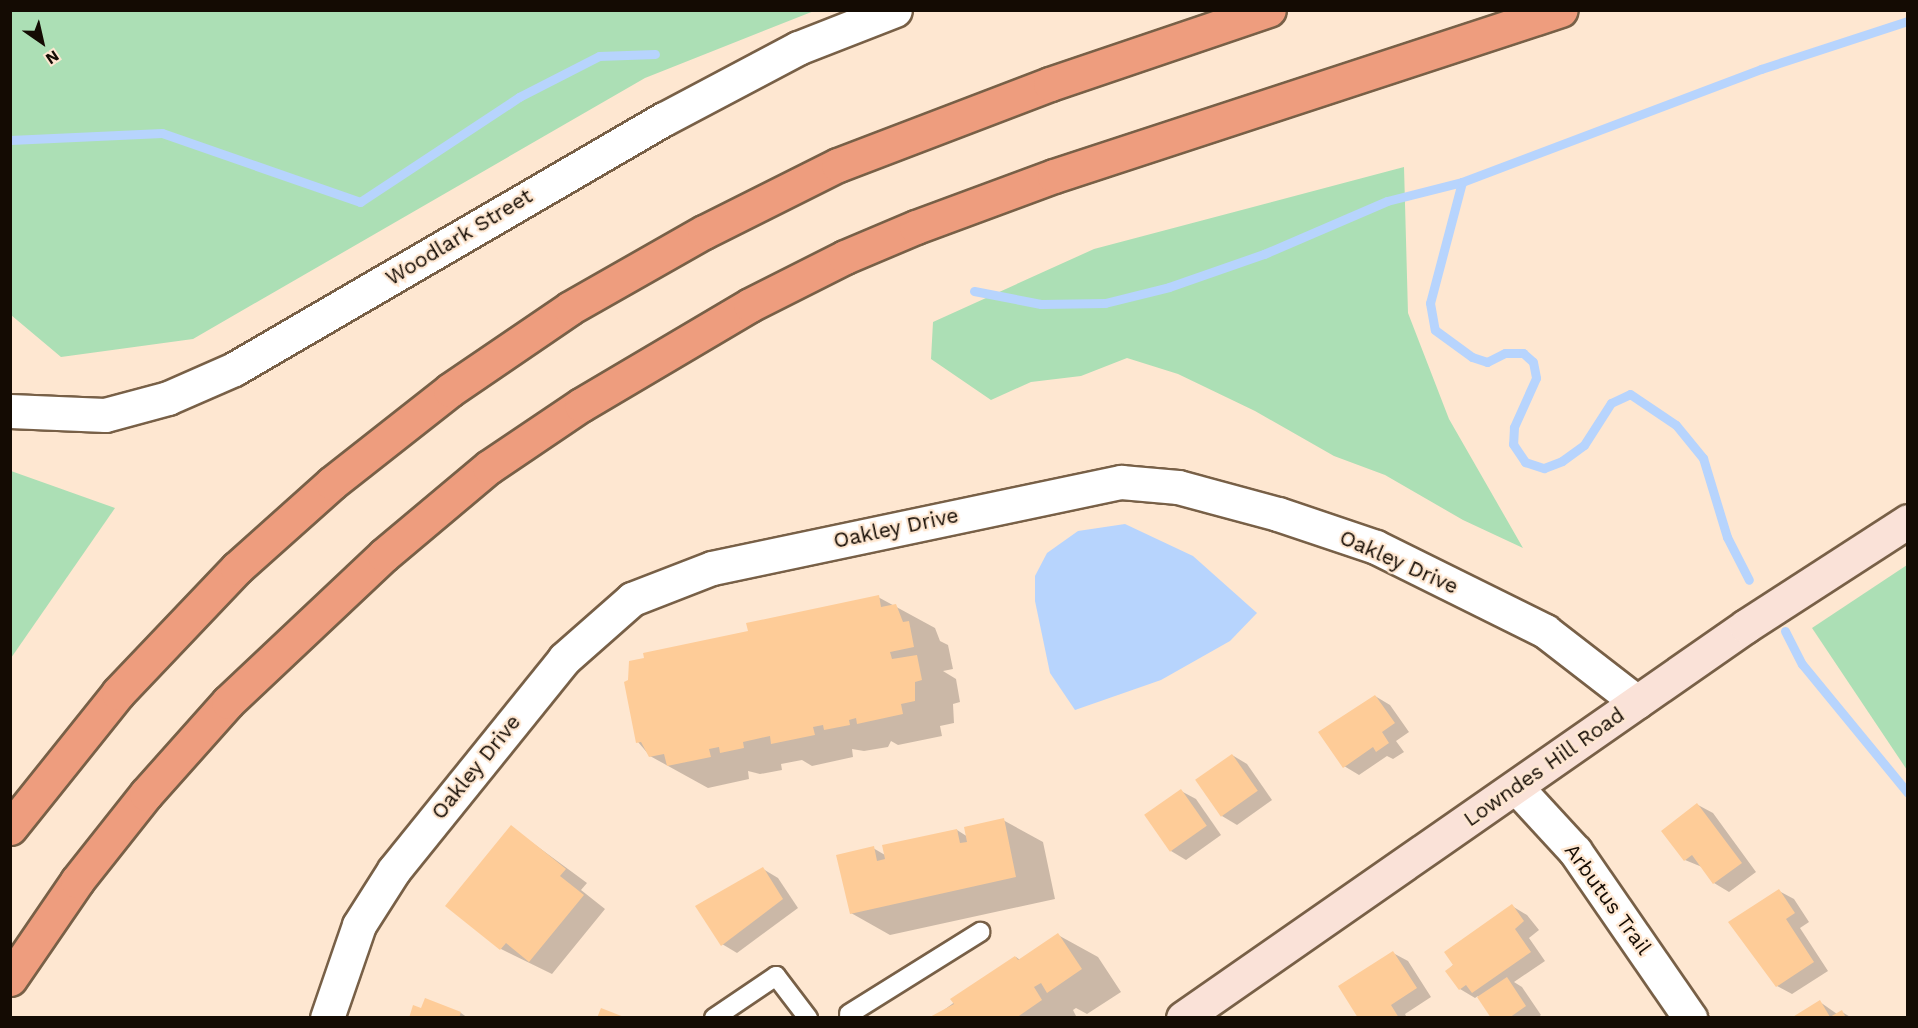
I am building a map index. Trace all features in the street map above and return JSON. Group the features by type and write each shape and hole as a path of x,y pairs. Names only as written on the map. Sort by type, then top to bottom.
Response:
{"highway":[{"path":"10,828 118,693 237,568 332,483 450,390 570,308 704,232 838,165 1050,84 1269,10"},
{"path":"10,979 77,881 146,794 228,702 393,548 489,467 580,405 750,305 845,257 916,227 1054,176 1561,10"}],"street":[{"name":"Woodlark Street","path":"10,411 105,415 168,398 234,369 664,119 798,48 895,10"},
{"name":"Oakley Drive","path":"327,1017 359,925 394,870 564,659 632,599 712,568 1121,482 1178,487 1278,514 1376,547 1545,631 1637,702"},
{"name":"Lowndes Hill Road","path":"1183,1017 1517,788 1637,702 1908,521"},
{"name":"Arbutus Trail","path":"1517,788 1575,851 1690,1017"}],"lane":[{"path":"846,1016 980,932"},
{"path":"714,1017 776,976 808,1017"}],"green space":[{"path":"10,11 814,11 645,78 193,339 61,357 11,315"},
{"path":"1404,167 1408,313 1449,419 1523,548 1463,520 1385,475 1334,456 1255,411 1178,374 1127,358 1081,376 1031,382 991,400 931,359 933,322 1094,249"},
{"path":"10,471 115,508 11,658"},
{"path":"1907,565 1907,770 1812,628"}],"water":[{"path":"1125,524 1193,556 1257,613 1230,641 1161,680 1075,710 1050,673 1035,601 1035,576 1047,553 1078,531"}],"building":[{"path":"879,595 881,607 896,604 903,622 909,621 914,647 890,652 892,659 917,655 922,680 915,682 915,701 901,704 903,714 857,724 856,718 849,720 850,725 824,730 823,725 813,727 815,735 771,744 770,736 743,742 744,748 720,753 719,747 709,749 711,757 667,766 664,754 649,757 641,742 636,743 624,682 628,680 629,661 644,658 643,653 748,631 746,623"},
{"path":"1375,695 1395,723 1382,732 1389,743 1376,752 1373,747 1343,768 1318,732"},
{"path":"1232,754 1258,791 1221,817 1195,780"},
{"path":"1181,789 1207,826 1170,852 1144,815"},
{"path":"1697,803 1742,863 1713,884 1692,855 1684,861 1661,831"},
{"path":"1004,818 1016,877 850,914 836,855 874,846 877,861 885,859 882,845 957,829 960,843 967,842 964,827"},
{"path":"511,825 566,869 560,876 584,895 529,962 506,943 500,950 445,906"},
{"path":"763,867 783,899 721,946 695,906"},
{"path":"1779,889 1795,913 1786,919 1814,962 1776,987 1728,922"},
{"path":"1512,904 1524,921 1515,929 1531,952 1472,993 1466,985 1459,990 1445,971 1453,965 1444,952"},
{"path":"1058,933 1082,969 1047,993 1041,983 1034,987 1042,1000 1016,1018 928,1018 954,1004 950,999 1015,956 1018,960"},
{"path":"1393,951 1417,988 1391,1005 1399,1018 1358,1018 1338,986"},
{"path":"1507,977 1526,1006 1509,1018 1491,1018 1477,997"},
{"path":"425,998 461,1012 459,1018 409,1018 413,1005 421,1008"},
{"path":"1820,1000 1830,1017 1842,1010 1846,1018 1791,1018"},
{"path":"601,1008 624,1017 624,1018 597,1018"}],"waterway":[{"path":"974,291 1041,304 1105,303 1169,287 1264,254 1387,201 1462,182 1761,69 1908,21"},
{"path":"10,140 162,133 360,202 519,97 599,56 655,54"},
{"path":"1462,182 1430,303 1435,330 1472,357 1487,362 1505,353 1523,353 1533,362 1536,378 1514,427 1513,444 1525,462 1544,468 1562,461 1584,445 1611,403 1630,394 1676,425 1703,458 1727,537 1749,580"},
{"path":"1785,631 1802,664 1908,793"}]}
